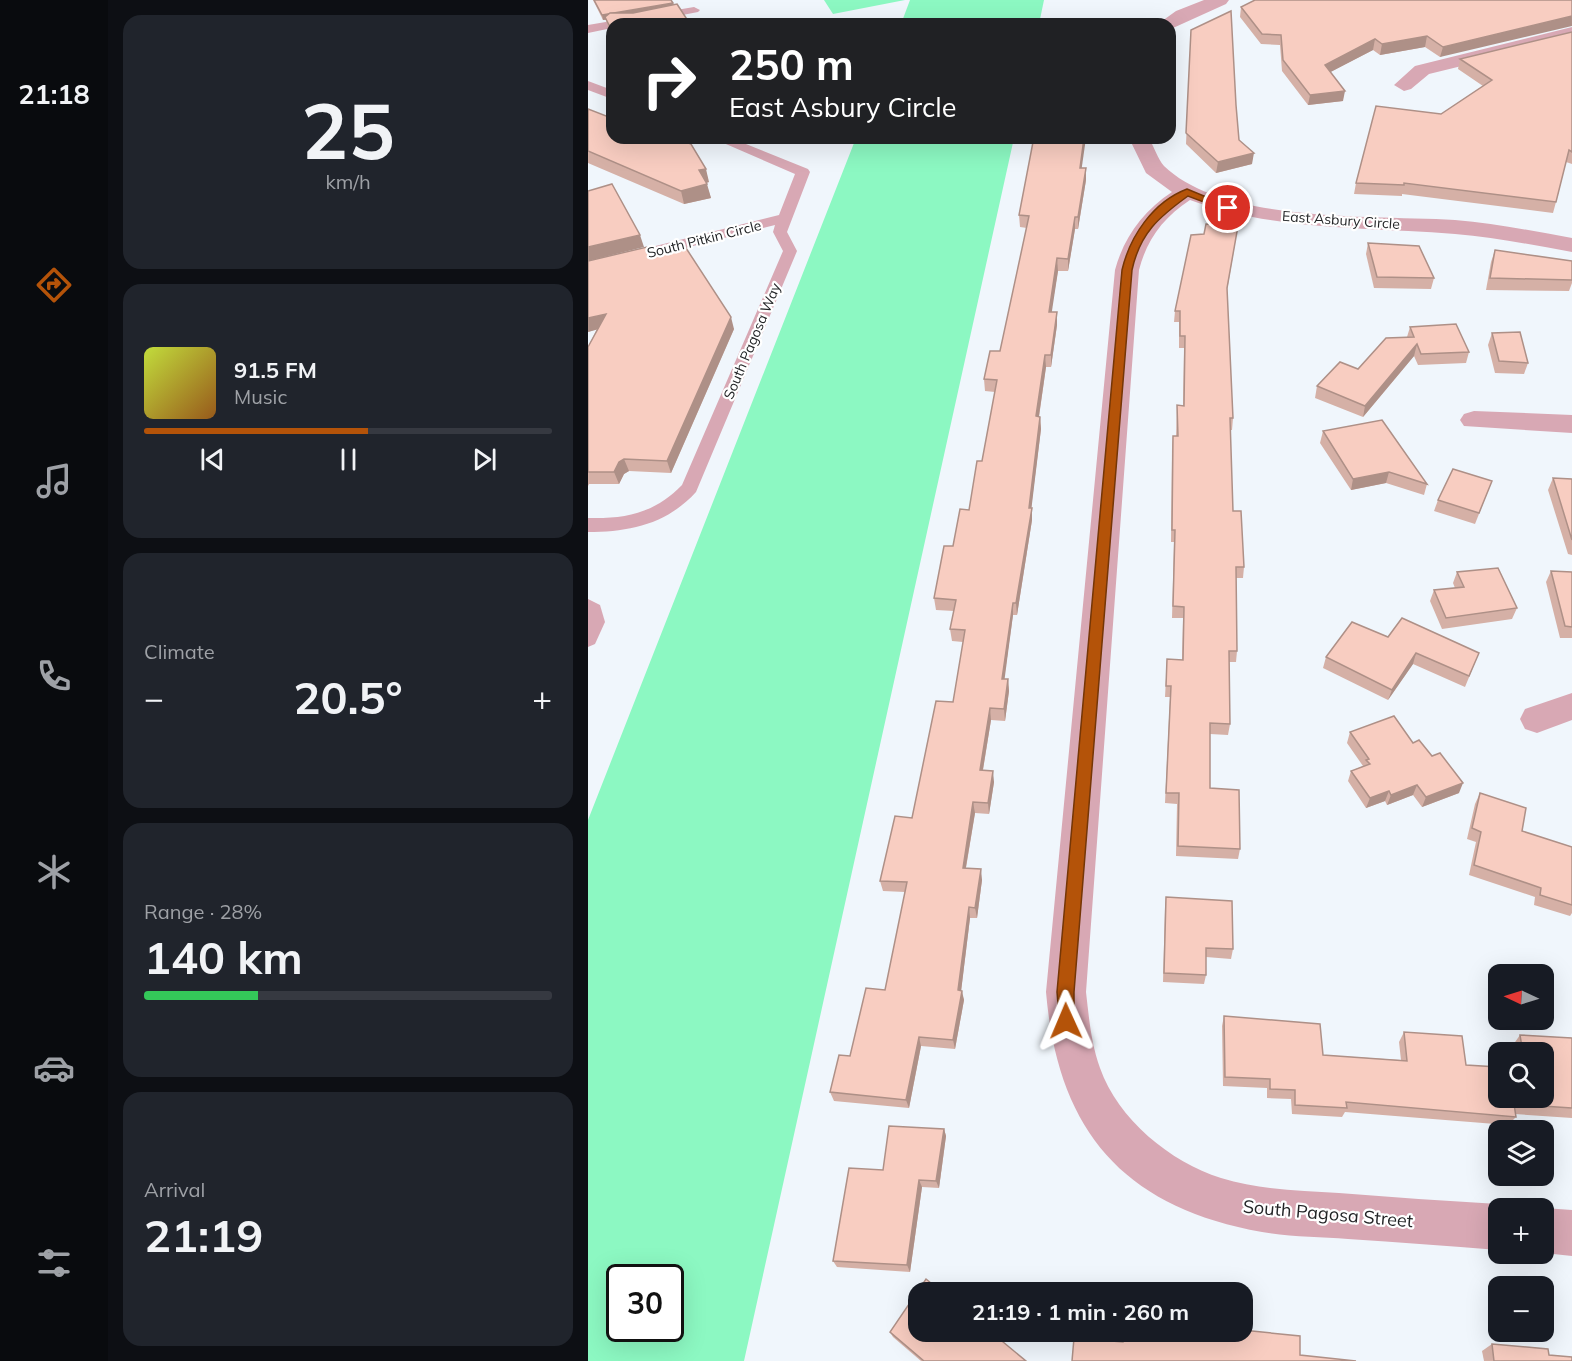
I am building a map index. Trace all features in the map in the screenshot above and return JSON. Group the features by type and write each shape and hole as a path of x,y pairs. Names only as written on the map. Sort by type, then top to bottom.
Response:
{"street":[{"path":"1176,19 1191,10 1220,0"},
{"path":"1404,85 1422,70 1572,33"},
{"name":"East Asbury Circle","path":"1141,144 1144,156 1156,171 1187,192 1228,208 1261,214 1465,228 1572,245"},
{"name":"South Pagosa Street","path":"1187,192 1155,215 1141,231 1131,250 1127,270 1066,992 1066,1021 1071,1051 1085,1089 1110,1129 1139,1158 1187,1190 1230,1205 1264,1210 1488,1226"},
{"path":"1474,420 1572,424"},
{"path":"1537,719 1572,706"},
{"path":"1554,1232 1572,1233"}],"lane":[{"path":"649,18 694,10"},
{"path":"588,29 606,26"},
{"path":"588,85 606,80"},
{"path":"588,85 606,92"},
{"name":"South Pagosa Way","path":"588,525 616,527 640,522 661,513 679,501 690,488 790,251 780,232 803,172 734,144"},
{"name":"South Pitkin Circle","path":"588,268 786,218"},
{"path":"588,606 593,610 595,622 588,639"}],"green space":[{"path":"824,0 905,0 833,14"},
{"path":"910,0 1044,0 1040,18 903,18"},
{"path":"854,144 1013,144 744,1361 588,1361 588,820"}],"building":[{"path":"594,0 671,0 673,3 602,15"},
{"path":"1255,0 1572,0 1572,16 1443,47 1427,36 1382,44 1375,39 1325,65 1345,91 1310,95 1283,60 1281,35 1262,34 1241,7"},
{"path":"677,4 686,18 606,19 605,17 610,13 633,13"},
{"path":"1231,11 1239,140 1254,153 1218,162 1186,133 1191,30"},
{"path":"1572,32 1572,152 1569,150 1556,202 1404,183 1404,185 1356,183 1376,106 1441,114 1492,80 1460,59"},
{"path":"588,109 606,116 606,144 691,144 706,169 699,170 707,184 681,191 588,151"},
{"path":"1033,144 1083,144 1080,168 1086,168 1078,217 1075,217 1068,259 1057,258 1049,312 1057,312 1051,355 1045,355 1036,416 1040,417 1029,508 1032,508 1016,603 1013,603 1002,679 1008,679 1004,709 990,708 980,770 993,771 988,803 973,802 963,868 981,869 975,908 969,907 958,990 962,991 953,1040 919,1037 906,1100 830,1092 839,1055 850,1056 866,988 885,990 907,882 880,881 895,816 912,818 936,701 953,702 965,630 950,629 956,600 934,598 944,546 953,546 960,509 969,510 977,461 982,461 997,380 984,379 990,351 1000,351 1029,216 1019,215"},
{"path":"612,184 640,235 588,247 588,191"},
{"path":"1206,224 1238,226 1227,288 1233,418 1230,418 1233,511 1241,511 1244,567 1236,567 1237,651 1229,651 1230,724 1210,723 1210,788 1239,790 1240,849 1178,846 1179,793 1166,793 1171,686 1166,686 1167,659 1183,660 1184,607 1173,606 1175,530 1172,530 1173,436 1178,436 1177,405 1184,406 1185,336 1180,336 1180,311 1175,311 1191,235 1204,234"},
{"path":"1368,243 1419,246 1434,278 1377,277"},
{"path":"684,245 731,317 667,461 624,459 619,462 614,472 588,472 588,347 606,314 588,318 588,261 647,247 651,254"},
{"path":"1495,250 1572,261 1572,280 1490,278"},
{"path":"1456,324 1469,352 1421,354 1417,344 1365,406 1317,386 1340,362 1358,369 1386,338 1414,337 1410,327"},
{"path":"1520,332 1528,363 1499,361 1492,333"},
{"path":"1382,420 1427,484 1389,472 1353,479 1323,431"},
{"path":"1453,469 1492,481 1479,513 1438,500"},
{"path":"1553,478 1572,479 1572,540"},
{"path":"1498,568 1517,608 1446,618 1434,590 1464,587 1457,572"},
{"path":"1551,571 1572,572 1572,627 1565,626"},
{"path":"1402,618 1479,653 1469,676 1416,653 1392,690 1326,657 1352,622 1388,637"},
{"path":"1394,716 1413,743 1419,740 1432,756 1440,753 1463,783 1426,797 1417,785 1391,795 1389,791 1370,798 1351,771 1370,764 1366,760 1369,759 1350,732"},
{"path":"1480,793 1526,808 1522,831 1572,847 1572,905 1540,895 1541,888 1474,865 1481,832 1472,828"},
{"path":"1166,897 1232,901 1233,949 1206,948 1206,975 1164,973"},
{"path":"1224,1016 1320,1024 1323,1055 1407,1061 1404,1032 1462,1036 1466,1065 1488,1066 1488,1108 1515,1108 1516,1117 1346,1102 1347,1108 1295,1105 1295,1090 1270,1089 1270,1079 1225,1077"},
{"path":"1520,1035 1572,1038 1572,1108 1554,1107 1554,1042 1521,1042"},
{"path":"889,1126 944,1129 936,1181 919,1180 907,1265 833,1261 849,1168 883,1170"},
{"path":"908,1306 908,1342 1003,1342 1026,1361 924,1361 890,1332"},
{"path":"1253,1331 1300,1336 1300,1355 1356,1361 1072,1361 1074,1342 1253,1342"},
{"path":"1492,1344 1548,1349 1549,1355 1572,1357 1572,1361 1494,1361"}],"route":[{"path":"1066,1021 1066,992 1127,270 1131,250 1141,231 1155,215 1187,192 1228,208"}]}
